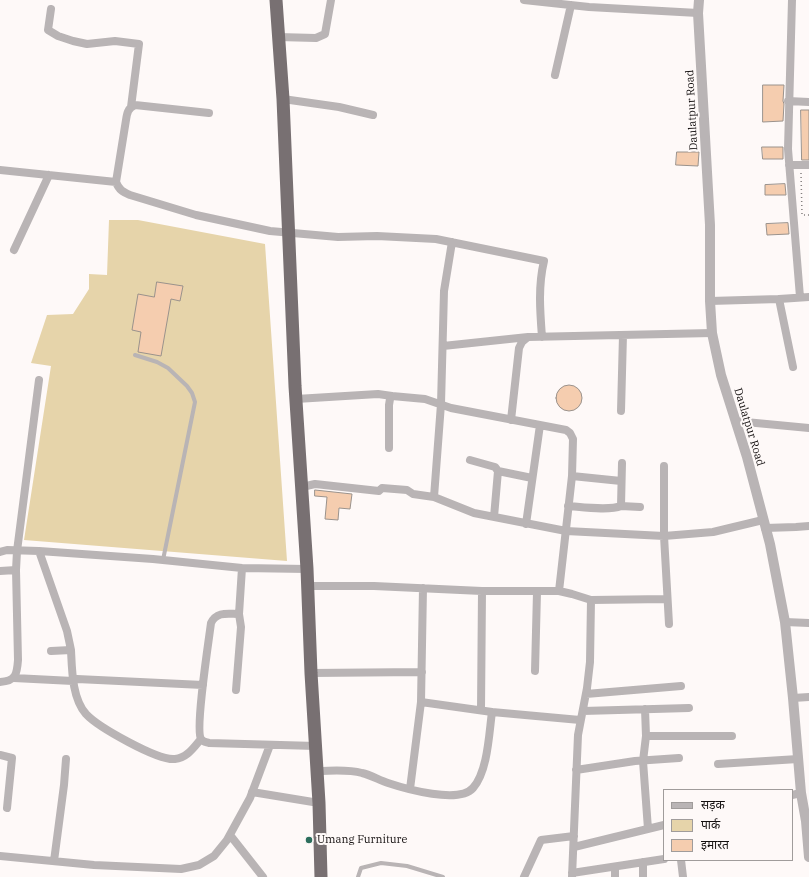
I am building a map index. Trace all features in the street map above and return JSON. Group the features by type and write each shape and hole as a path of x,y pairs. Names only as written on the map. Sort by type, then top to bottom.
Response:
{"highway":[{"path":"276,0 283,99 296,399 308,586 311,673 319,803 321,877"}],"street":[{"path":"278,37 316,38 325,34 331,0"},
{"path":"524,0 650,11 698,13"},
{"name":"Daulatpur Road","path":"699,0 698,13 710,226 710,301 712,333 721,375 747,457 770,544 785,622 798,759 796,794 806,821 809,857"},
{"path":"792,0 788,101 790,165 800,298"},
{"path":"555,75 571,5"},
{"path":"51,9 48,30 58,36 87,44 116,41 139,44 131,107 126,116 116,182 118,188 122,191 130,195 196,215 270,231 322,237 377,236 436,239 544,261 540,292 542,337"},
{"path":"283,99 321,104 373,116"},
{"path":"788,101 809,102"},
{"path":"131,107 135,105 209,113"},
{"path":"790,165 809,165"},
{"path":"0,170 116,182"},
{"path":"14,250 49,175"},
{"path":"434,497 441,404 444,291 452,242"},
{"path":"710,301 809,297"},
{"path":"779,299 792,368"},
{"path":"443,346 528,337 712,333"},
{"path":"620,411 622,335"},
{"path":"511,420 519,348 522,342 528,337"},
{"path":"0,682 9,681 14,678 17,673 16,551 40,380"},
{"path":"296,399 378,394 419,398 451,408 566,430 570,433 573,439 572,476 558,591"},
{"path":"389,448 389,405 392,396"},
{"path":"735,421 809,428"},
{"path":"526,524 540,426"},
{"path":"470,460 495,467 498,471 532,478"},
{"path":"621,506 622,463"},
{"path":"664,466 664,536 669,624"},
{"path":"494,517 498,471"},
{"path":"572,476 621,481"},
{"path":"302,487 315,484 379,491 382,488 407,490 413,494 434,497 474,513 566,531 664,536 714,532 764,524 796,528 809,526"},
{"path":"568,506 609,508 621,506 640,507"},
{"path":"39,551 67,631 71,650 73,681 78,698 86,714 106,729 131,744 166,758 176,759 186,755 201,739"},
{"path":"0,552 39,551 163,560 242,568 307,569"},
{"path":"236,690 241,627 239,614 242,568"},
{"path":"0,571 16,570"},
{"path":"308,586 374,586 482,591 558,591 590,600 667,599"},
{"path":"410,789 421,702 423,588"},
{"path":"481,710 482,591"},
{"path":"535,671 537,592"},
{"path":"590,600 590,662 586,694 578,735 572,875 663,859"},
{"path":"239,614 219,614 214,617 211,623 199,729 201,739 204,742 209,743 316,746"},
{"path":"785,622 809,623"},
{"path":"51,651 71,650"},
{"path":"311,673 422,672"},
{"path":"14,678 73,681 77,679 203,685"},
{"path":"586,694 681,686"},
{"path":"793,698 809,697"},
{"path":"421,702 492,712 580,720"},
{"path":"582,711 689,708"},
{"path":"645,709 646,736 643,761 648,829"},
{"path":"316,771 350,770 363,773 386,783 410,789 454,795 472,789 478,781 485,761 492,712"},
{"path":"646,736 732,736"},
{"path":"0,856 94,865 181,869 199,865 214,856 230,835 252,792 270,745"},
{"path":"0,755 12,758 7,808"},
{"path":"576,770 679,758"},
{"path":"54,861 66,759"},
{"path":"718,764 798,759"},
{"path":"252,792 319,803"},
{"path":"574,847 663,825"},
{"path":"230,835 263,877"},
{"path":"524,877 541,840 574,836"},
{"path":"681,861 683,877"},
{"path":"643,862 643,877"},
{"path":"614,867 614,877"}],"lane":[{"path":"135,355 157,362 168,368 187,386 192,393 195,402 163,560"},
{"path":"358,877 361,868 381,863 407,866 444,877"}],"path":[{"path":"801,173 802,215 809,215"}],"green space":[{"path":"109,220 138,220 265,244 287,561 24,540 51,366 31,363 47,315 73,314 89,289 89,274 107,275"}],"building":[{"path":"763,85 784,85 783,121 763,122"},
{"path":"801,110 809,110 809,160 802,160"},
{"path":"762,147 783,147 783,159 763,159"},
{"path":"677,152 699,152 698,166 676,165"},
{"path":"785,184 786,195 765,195 765,185"},
{"path":"788,223 789,234 767,235 766,224"},
{"path":"157,282 183,286 180,301 171,299 161,356 138,352 141,332 132,330 138,294 154,297"},
{"path":"569,385 578,389 582,398 578,407 569,411 560,407 556,398 560,389"},
{"path":"315,490 352,494 350,509 339,508 338,520 325,519 327,497 315,496"}],"place":[{"name":"Umang Furniture","path":"309,840"}]}
